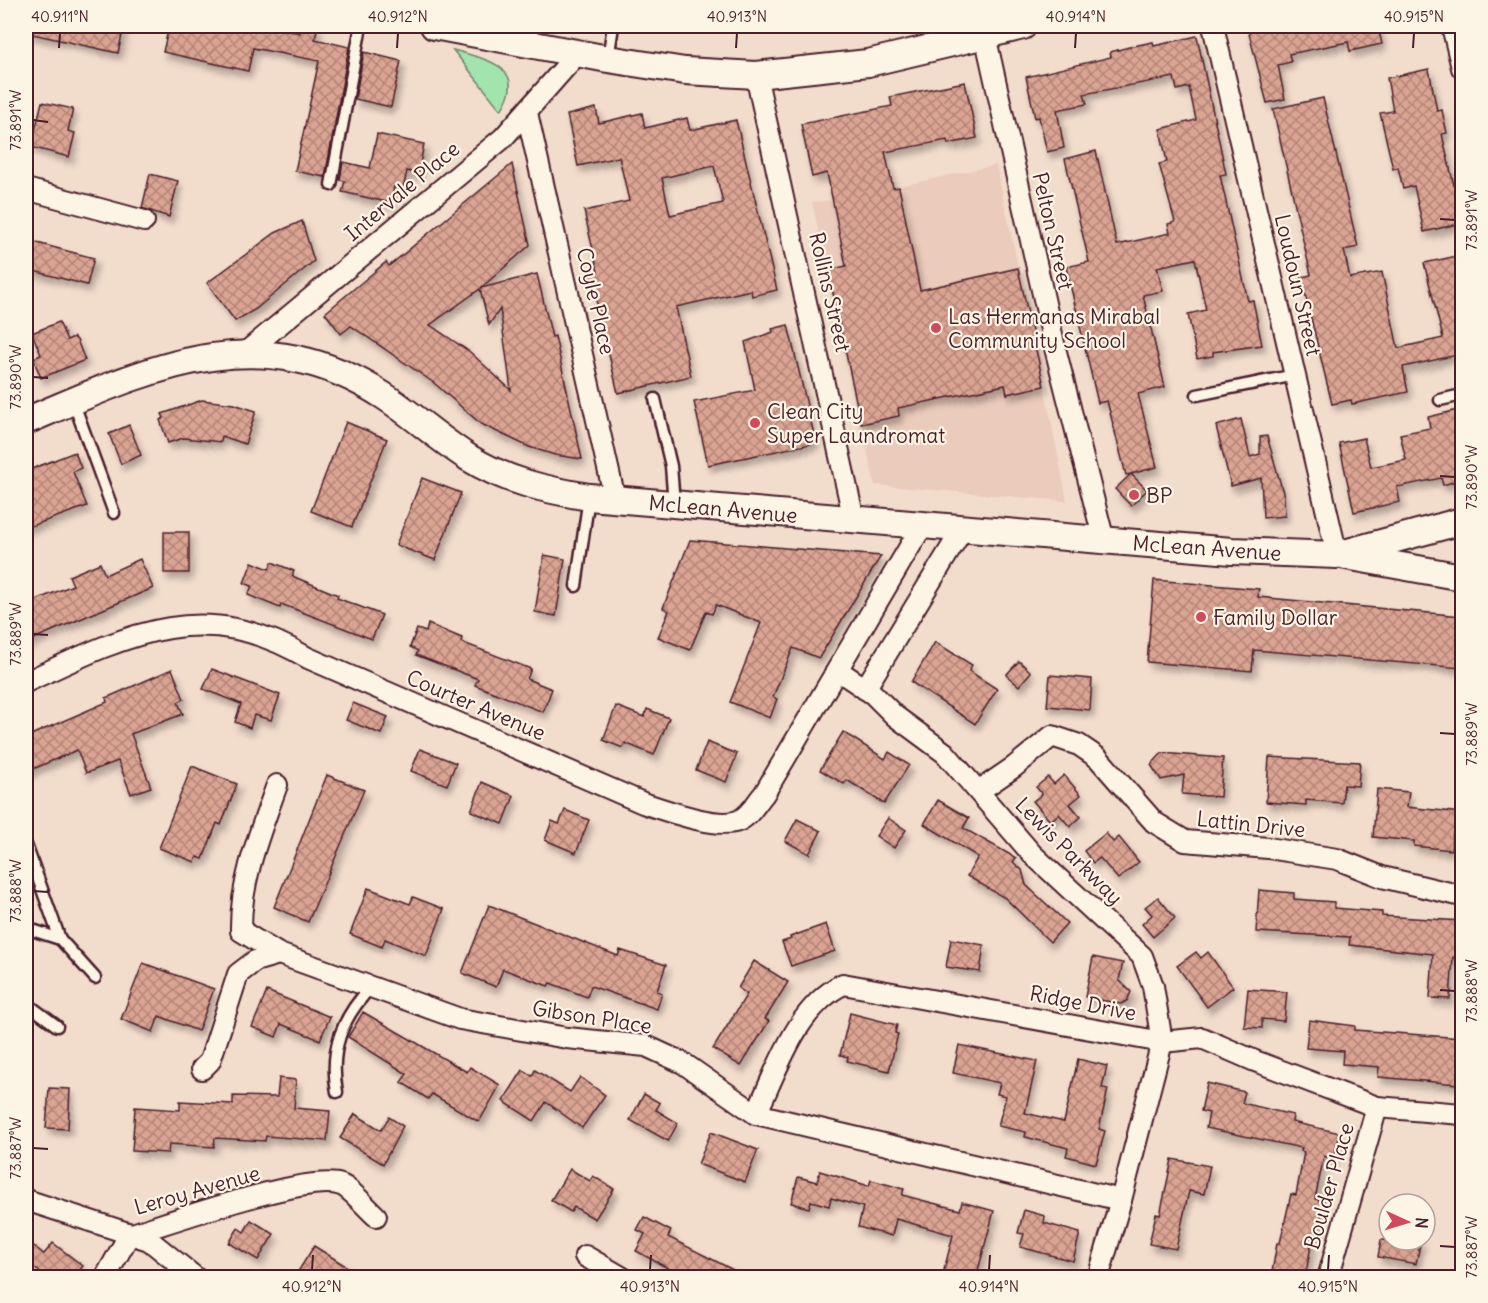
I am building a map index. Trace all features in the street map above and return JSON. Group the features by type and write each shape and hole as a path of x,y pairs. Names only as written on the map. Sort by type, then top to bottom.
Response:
{"street":[{"path":"434,26 608,60 685,71 756,75 868,63 1023,26"},
{"name":"Loudoun Street","path":"1214,26 1337,555"},
{"path":"1452,26 1462,68"},
{"name":"Pelton Street","path":"985,35 1055,348 1104,541"},
{"name":"Intervale Place","path":"245,353 503,138 577,54"},
{"name":"Rollins Street","path":"756,75 854,520"},
{"name":"Coyle Place","path":"527,113 615,500"},
{"path":"26,189 144,221"},
{"name":"McLean Avenue","path":"26,421 73,401 182,362 245,353 294,358 333,370 383,396 456,449 496,472 540,488 589,497 1232,551 1337,555 1462,521"},
{"path":"839,670 922,526"},
{"path":"865,689 962,530"},
{"path":"1337,555 1462,577"},
{"name":"Courter Avenue","path":"26,682 145,632 185,624 239,629 282,643 308,658 643,803 696,820 737,822 748,814 764,794 839,670"},
{"name":"Lewis Parkway","path":"839,670 945,753 1032,854 1142,956 1153,986 1162,1042 1098,1278"},
{"name":"Lattin Drive","path":"979,790 1014,767 1052,736 1079,745 1098,758 1154,822 1185,841 1268,848 1337,859 1382,877 1462,896"},
{"name":"Gibson Place","path":"277,785 254,850 240,906 241,931 279,954 460,1019 567,1038 646,1046 683,1063 756,1114 1121,1200"},
{"path":"202,1069 210,1061 238,974 255,961 279,954"},
{"name":"Ridge Drive","path":"756,1114 800,1024 826,993 843,984 1162,1042 1202,1038 1255,1061 1377,1107 1462,1114"},
{"name":"Boulder Place","path":"1328,1278 1377,1107"},
{"name":"Leroy Avenue","path":"26,1200 60,1209 129,1235 234,1202 314,1184 342,1185 376,1216"},
{"path":"105,1278 129,1235 149,1240 196,1278"},
{"path":"585,1256 623,1278"}],"lane":[{"path":"331,185 361,26"},
{"path":"608,60 613,26"},
{"path":"1197,395 1295,375"},
{"path":"1440,400 1462,395"},
{"path":"655,399 671,466 674,504"},
{"path":"73,401 114,513"},
{"path":"576,586 589,497"},
{"path":"26,845 60,939 95,978"},
{"path":"26,928 60,939"},
{"path":"337,1092 333,1071 335,1050 346,1019 372,987"},
{"path":"26,1003 57,1026"}],"shaded area":[{"name":"Las Hermanas Mirabal Community School","path":"996,165 1067,501 875,485 812,202 832,201"}],"green space":[{"path":"453,50 490,62 507,74 510,84 509,95 501,110"}],"building":[{"path":"29,26 124,26 118,53 28,33"},
{"path":"169,26 264,26 300,33 302,26 318,26 315,39 349,47 325,177 295,171 319,61 253,48 248,71 163,52"},
{"path":"1247,26 1378,26 1382,44 1350,51 1348,42 1289,54 1291,62 1278,65 1285,99 1267,103"},
{"path":"1197,36 1226,174 1220,175 1248,301 1253,300 1262,345 1213,352 1213,356 1197,359 1188,314 1206,310 1195,259 1157,267 1163,291 1143,295 1165,387 1138,394 1157,467 1126,475 1107,401 1098,403 1066,267 1089,262 1065,159 1096,151 1117,245 1170,233 1168,224 1175,222 1159,164 1167,162 1160,129 1196,120 1189,87 1177,90 1174,77 1084,94 1087,104 1057,110 1064,148 1047,152 1039,117 1035,118 1026,77 1111,57 1110,52 1133,46 1153,42 1154,46"},
{"path":"364,52 401,61 391,107 355,99"},
{"path":"1429,69 1437,111 1442,110 1447,133 1442,134 1459,207 1462,206 1462,223 1424,232 1414,186 1403,189 1398,167 1393,169 1380,113 1393,111 1387,78"},
{"path":"965,82 977,138 948,144 947,140 885,152 893,188 899,187 920,290 1018,268 1044,386 1007,394 1005,385 898,408 899,416 861,424 828,270 846,266 827,173 812,177 801,124 892,106 890,97"},
{"path":"1323,98 1358,247 1344,250 1350,278 1382,272 1398,348 1443,338 1424,263 1462,255 1462,354 1403,367 1408,392 1352,404 1351,400 1332,404 1301,277 1311,275 1273,109"},
{"path":"42,102 73,109 68,131 75,133 69,157 31,147"},
{"path":"596,108 599,123 642,113 645,128 687,118 690,130 736,120 777,290 752,296 751,290 676,307 691,376 618,393 590,274 598,272 584,211 629,201 619,157 578,166 567,115","holes":["714,166 723,203 670,215 662,178"]},
{"path":"377,134 424,144 418,174 407,171 403,189 394,187 391,203 342,192 345,181 340,180 343,162 370,168"},
{"path":"512,164 530,245 481,288 537,274 552,337 555,336 582,459 555,455 529,447 481,424 434,383 351,326 341,334 325,313 386,262 389,266","holes":["480,289 489,325 500,309 511,390 470,352 430,325"]},
{"path":"150,174 178,181 169,217 142,208"},
{"path":"302,221 314,261 256,309 235,321 207,283 275,233"},
{"path":"26,240 94,258 87,285 26,269"},
{"path":"59,322 67,340 74,337 77,340 85,360 41,378 33,358 41,355 32,333"},
{"name":"Clean City Super Laundromat","path":"788,325 816,443 708,465 694,402 755,390 745,342 773,332 772,329"},
{"path":"202,400 234,404 256,411 245,444 222,436 221,442 183,438 168,443 160,420 164,418 162,414"},
{"path":"1462,409 1462,479 1443,485 1441,478 1397,487 1400,502 1354,512 1339,443 1364,438 1371,467 1406,460 1400,434 1430,428 1428,417"},
{"path":"1241,419 1250,457 1260,454 1260,437 1267,436 1284,496 1285,516 1263,518 1261,478 1231,486 1216,426"},
{"path":"346,422 387,439 352,527 311,511"},
{"path":"129,425 141,455 121,464 109,434"},
{"path":"75,452 81,468 73,472 87,506 26,528 26,471"},
{"path":"1131,474 1147,490 1131,506 1115,489"},
{"path":"422,478 461,493 435,560 396,545"},
{"path":"164,532 189,532 189,573 164,573"},
{"path":"690,540 881,556 819,658 793,648 773,697 777,699 770,718 730,702 761,623 716,605 712,614 706,612 690,650 658,637 669,611 663,608"},
{"path":"544,555 565,559 556,616 535,612"},
{"path":"140,559 153,588 26,642 26,604 73,585 69,576 100,563 105,575"},
{"path":"252,562 269,569 272,562 294,571 292,576 338,595 337,598 382,615 372,639 281,604 280,608 248,595 252,586 244,583"},
{"path":"1154,580 1259,589 1258,597 1462,616 1462,668 1254,650 1252,671 1147,662"},
{"path":"428,624 462,638 461,642 531,669 527,679 552,689 543,712 475,685 478,679 416,655 418,651 410,647 417,629 426,632"},
{"path":"935,642 972,665 969,671 997,689 975,724 911,682"},
{"path":"1019,661 1031,672 1019,686 1006,675"},
{"path":"172,669 184,699 178,702 183,714 131,734 151,787 131,794 118,761 86,773 77,750 26,772 26,737 107,702 106,698"},
{"path":"212,669 280,695 271,720 254,715 250,728 235,722 241,704 203,689"},
{"path":"1050,675 1092,679 1090,710 1047,706"},
{"path":"353,703 388,717 381,734 346,720"},
{"path":"616,706 644,717 647,709 669,718 654,755 625,743 623,748 603,740"},
{"path":"843,732 885,759 889,752 909,765 884,804 847,780 844,784 820,770"},
{"path":"707,742 737,754 726,782 696,770"},
{"path":"420,749 456,763 447,785 411,771"},
{"path":"1162,753 1223,758 1220,797 1182,794 1184,775 1161,780 1151,765"},
{"path":"1269,757 1360,762 1358,786 1344,785 1342,803 1306,800 1306,805 1266,802"},
{"path":"192,766 237,784 221,825 217,823 203,859 197,857 195,862 159,848"},
{"path":"327,775 364,790 308,922 274,907"},
{"path":"1064,775 1081,795 1070,804 1081,817 1070,827 1059,814 1050,821 1033,801 1042,794 1036,787 1048,777 1054,784"},
{"path":"482,782 514,796 503,824 471,811"},
{"path":"1377,789 1409,792 1407,807 1462,813 1462,834 1453,833 1451,850 1414,846 1414,841 1373,837"},
{"path":"938,800 969,818 963,828 1016,858 1013,862 1022,870 1026,885 1067,923 1050,942 1005,898 967,876 978,857 924,824"},
{"path":"565,810 589,820 576,853 545,840 552,821 559,824"},
{"path":"888,818 906,830 894,848 876,836"},
{"path":"797,819 821,831 809,854 785,841"},
{"path":"1106,833 1113,842 1119,837 1139,862 1118,879 1100,858 1093,863 1084,851"},
{"path":"368,888 410,904 413,897 444,909 426,956 385,939 382,947 350,934"},
{"path":"1259,890 1294,893 1294,899 1334,902 1334,908 1382,912 1382,916 1462,921 1462,958 1453,957 1450,999 1430,998 1433,954 1349,945 1350,937 1256,932"},
{"path":"1158,897 1175,918 1153,937 1142,924 1152,915 1145,907"},
{"path":"489,905 618,956 620,950 666,965 657,991 662,993 657,1009 591,986 587,997 550,983 548,986 503,969 496,987 462,973"},
{"path":"826,924 835,951 791,966 782,942"},
{"path":"951,939 984,945 980,972 946,967"},
{"path":"1196,952 1201,958 1208,952 1233,987 1207,1007 1177,966"},
{"path":"1093,957 1123,963 1119,980 1131,992 1127,1001 1121,1004 1085,997"},
{"path":"754,961 788,982 765,1019 769,1021 741,1066 713,1049 747,994 738,988"},
{"path":"143,963 214,989 198,1031 159,1016 153,1032 121,1019"},
{"path":"1248,989 1287,992 1284,1021 1262,1019 1262,1028 1244,1027"},
{"path":"267,991 330,1017 320,1040 281,1024 276,1037 252,1027"},
{"path":"363,1012 467,1072 470,1067 500,1085 479,1122 432,1094 428,1099 401,1082 407,1074 348,1037"},
{"path":"850,1013 897,1025 895,1033 898,1034 889,1071 847,1061 848,1057 840,1055"},
{"path":"1309,1020 1355,1026 1355,1030 1462,1038 1462,1063 1460,1063 1457,1084 1378,1077 1379,1067 1342,1064 1343,1051 1306,1048"},
{"path":"959,1045 1037,1061 1025,1113 1064,1122 1078,1059 1107,1066 1102,1088 1108,1089 1099,1129 1105,1131 1096,1164 1066,1156 1068,1148 1025,1137 1026,1132 998,1126 1006,1096 997,1094 1000,1083 953,1073"},
{"path":"523,1070 532,1076 535,1070 570,1092 580,1077 605,1095 582,1128 546,1102 534,1121 503,1101"},
{"path":"279,1078 296,1080 294,1108 330,1111 327,1141 266,1136 265,1141 215,1138 214,1147 169,1144 168,1153 132,1151 135,1107 180,1110 180,1101 233,1104 233,1096 277,1097"},
{"path":"1207,1083 1245,1092 1242,1103 1293,1115 1292,1122 1340,1133 1334,1159 1324,1156 1315,1199 1324,1201 1317,1235 1313,1235 1305,1278 1271,1278 1277,1243 1280,1243 1291,1194 1296,1195 1304,1152 1301,1151 1302,1148 1206,1128 1209,1113 1201,1111"},
{"path":"49,1088 70,1089 68,1129 46,1128"},
{"path":"644,1094 660,1103 656,1110 678,1123 668,1141 630,1120"},
{"path":"355,1114 381,1130 389,1117 403,1126 383,1164 340,1138"},
{"path":"711,1132 758,1150 745,1182 698,1164"},
{"path":"1172,1159 1210,1166 1204,1194 1189,1191 1176,1249 1149,1244 1156,1214 1160,1215"},
{"path":"570,1169 590,1181 593,1176 614,1189 595,1219 574,1207 571,1212 551,1200"},
{"path":"820,1171 869,1186 871,1180 904,1189 902,1195 960,1210 962,1202 994,1211 976,1278 942,1278 953,1235 896,1219 892,1236 858,1227 863,1207 831,1198 829,1206 811,1201 809,1208 791,1203 798,1177 817,1182"},
{"path":"1024,1210 1045,1216 1044,1223 1080,1233 1073,1261 1020,1247 1024,1234 1018,1233"},
{"path":"644,1217 671,1231 668,1237 749,1278 686,1278 636,1251 645,1234 637,1230"},
{"path":"251,1220 274,1234 258,1260 229,1243 238,1228 244,1232"},
{"path":"26,1240 44,1254 53,1243 83,1266 74,1278 47,1278 26,1261"},
{"path":"314,1246 365,1278 294,1278"},
{"path":"1379,1252 1418,1252 1416,1264 1378,1257"}],"place":[{"name":"Las Hermanas Mirabal Community School","path":"936,328"},
{"name":"Clean City Super Laundromat","path":"755,423"},
{"name":"BP","path":"1134,495"},
{"name":"Family Dollar","path":"1201,617"}]}
